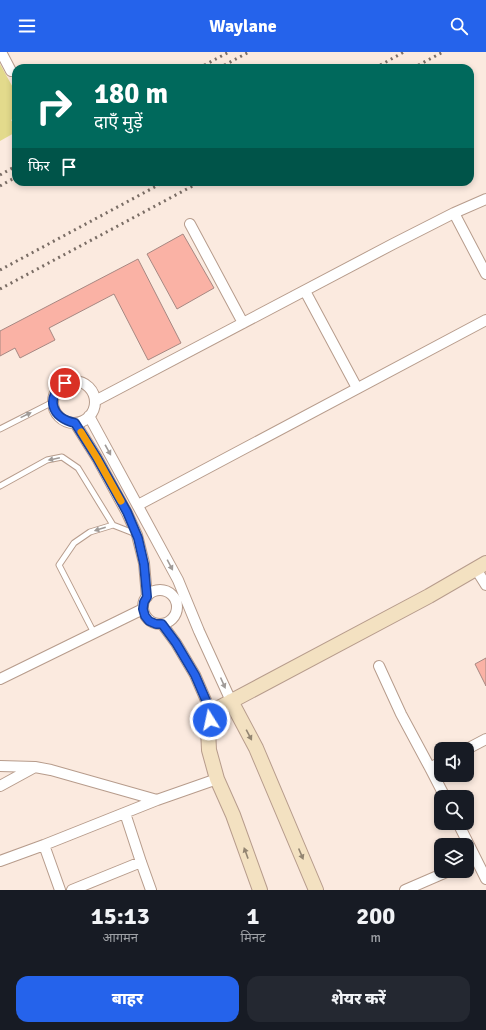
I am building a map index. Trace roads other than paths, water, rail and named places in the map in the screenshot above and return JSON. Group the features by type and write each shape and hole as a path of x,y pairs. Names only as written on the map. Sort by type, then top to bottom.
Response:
{"street":[{"path":"1,52 11,71"},
{"path":"95,401 454,213 486,199"},
{"path":"454,213 486,274"},
{"path":"190,224 243,323"},
{"path":"305,290 357,388"},
{"path":"138,505 486,320"},
{"path":"73,381 81,382 88,386 93,393 95,401 89,416 82,421 75,423 60,417 55,410 53,402 54,394 59,387 65,383 73,381"},
{"path":"89,416 178,580 231,701 256,748 316,890"},
{"path":"75,423 124,506 137,535 144,564 147,597"},
{"path":"211,712 429,596 481,566 486,585"},
{"path":"175,599 177,612 168,622 156,624 149,621 145,616 143,609 144,602 152,592 158,590 171,594 191,612"},
{"path":"0,679 143,609"},
{"path":"162,624 176,643 195,675 211,712 208,729 209,750 217,779 233,815 256,889"},
{"path":"379,666 401,714 441,790"},
{"path":"474,745 486,739"},
{"path":"0,766 51,770 157,800"},
{"path":"430,768 434,766"},
{"path":"0,786 35,768"},
{"path":"0,861 44,846 157,800 217,779"},
{"path":"125,813 151,890"},
{"path":"44,846 60,890"},
{"path":"72,890 141,862"},
{"path":"474,865 486,879"},
{"path":"405,890 434,877"}],"lane":[{"path":"0,429 53,402"},
{"path":"0,486 48,460 62,457 78,468 113,526"},
{"path":"94,634 59,565 74,543 90,532 113,526 137,535"}],"railway":[{"path":"206,64 229,52"},
{"path":"226,64 249,52"},
{"path":"382,64 404,52"},
{"path":"420,64 443,52"},
{"path":"0,175 12,168"},
{"path":"0,186 12,179"},
{"path":"0,270 157,186"},
{"path":"0,289 193,186"}]}
